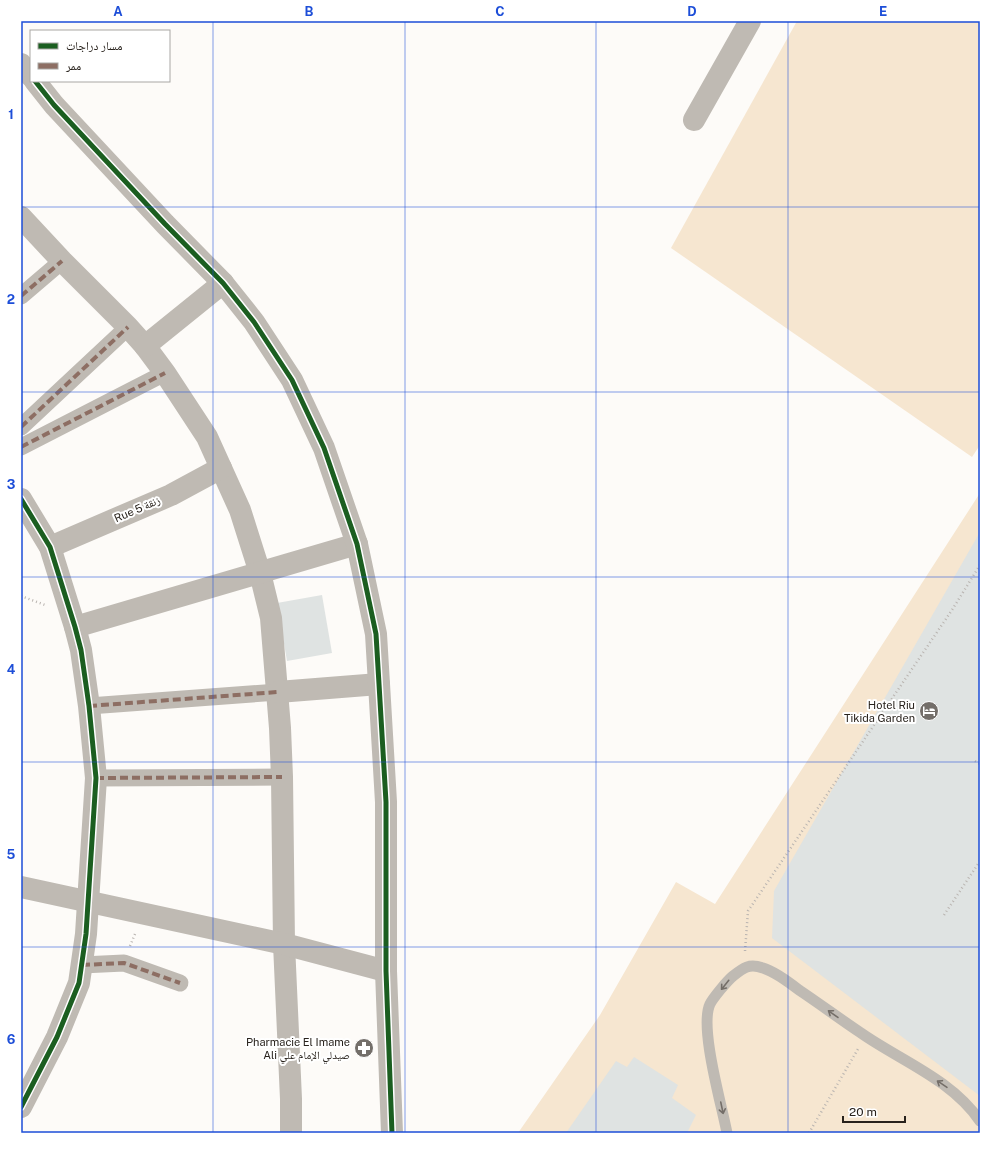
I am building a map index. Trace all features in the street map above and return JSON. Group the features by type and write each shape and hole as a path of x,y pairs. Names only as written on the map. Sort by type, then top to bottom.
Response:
{"street":[{"path":"694,120 750,21"},
{"path":"21,64 30,75"},
{"path":"36,82 54,104 165,224 223,283 254,322 292,380 324,448 357,544 376,634 379,684 386,802 386,971 392,1133"},
{"path":"21,217 62,261 128,327 145,346 165,373 207,437 240,510 260,572 271,618 278,692 282,777 284,944 291,1100 291,1133"},
{"path":"21,296 62,261"},
{"path":"145,346 223,283"},
{"path":"21,427 128,327"},
{"path":"21,447 165,373"},
{"name":"Rue 5 زنقة","path":"50,547 171,494 221,468"},
{"path":"21,499 50,547 75,627 81,650 90,706 96,778 86,934 79,983 65,1019 21,1107"},
{"path":"75,627 357,544"},
{"path":"90,706 379,684"},
{"path":"96,778 282,777"},
{"path":"21,887 284,944 386,971"},
{"path":"82,965 124,963 180,983"}],"lane":[{"path":"727,1133 714,1073 707,1019 710,1005 730,978 744,967 752,966 764,968 788,982 881,1047 913,1064 964,1100 980,1121"}],"path":[{"path":"744,967 748,911 952,610 980,565"},
{"path":"975,761 980,764"},
{"path":"944,915 980,861"},
{"path":"124,963 143,913"},
{"path":"809,1133 865,1036"}],"shaded area":[{"path":"797,21 980,21 980,445 972,457 671,248"},
{"path":"980,493 980,1133 518,1133 600,1015 676,882 715,904"}],"building":[{"name":"Hotel Riu Tikida Garden","path":"980,532 980,1096 772,938 774,891"},
{"path":"322,595 332,653 287,661 277,603"},
{"path":"634,1057 678,1085 672,1098 696,1115 687,1133 566,1133 616,1061 627,1067"}],"marked path":[{"path":"21,296 62,261"},
{"path":"21,427 128,327"},
{"path":"21,447 165,373"},
{"path":"89,706 278,692"},
{"path":"96,778 282,777"},
{"path":"82,965 124,963 180,983"}],"cycle path":[{"path":"36,82 54,105 165,224 223,283 254,322 292,380 324,448 357,544 376,634 379,684 386,802 386,971 392,1133"},
{"path":"21,499 50,547 75,627 81,650 89,706 96,778 86,934 79,983 57,1037 21,1107"}],"place":[{"name":"Hotel Riu Tikida Garden","path":"929,711"},
{"name":"Pharmacie El Imame Ali صيدلي الإمام علي","path":"364,1048"}]}
